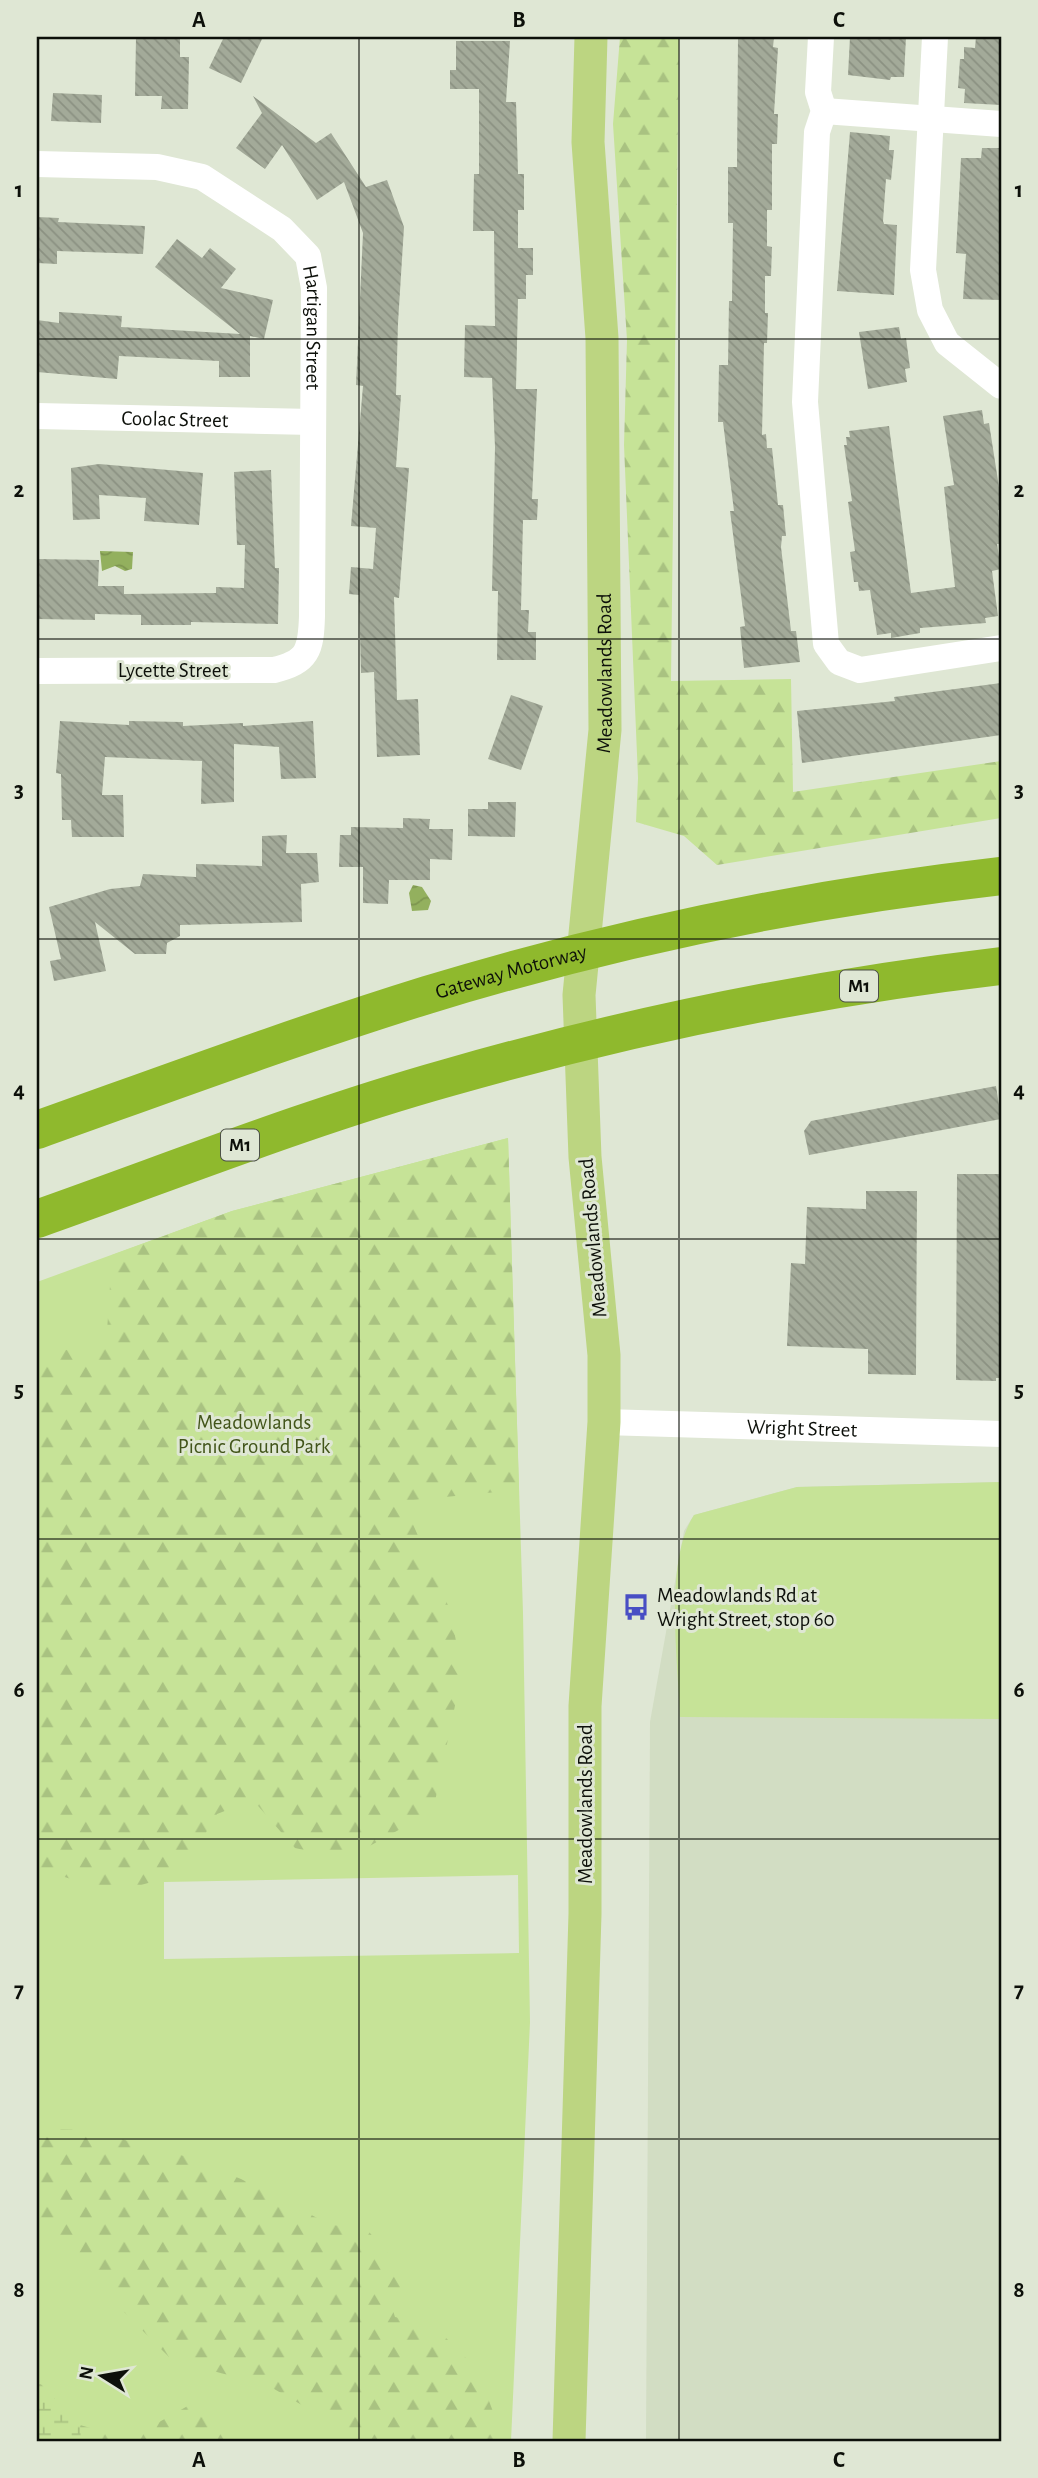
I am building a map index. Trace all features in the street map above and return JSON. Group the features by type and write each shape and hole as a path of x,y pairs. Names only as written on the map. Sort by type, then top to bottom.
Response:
{"highway":[{"name":"Gateway Motorway","path":"37,1130 400,1004 530,966 767,911 1001,876"},
{"name":"M1","path":"37,1219 304,1122 507,1062 631,1031 796,996 1001,966"}],"main road":[{"name":"Meadowlands Road","path":"569,2441 585,1914 585,1706 604,1422 604,1356 584,1157 579,995 605,730 602,338 588,142 591,37"}],"street":[{"path":"821,37 818,92 824,111 817,132 805,402 826,644 839,662 860,670 1001,648"},
{"path":"935,37 923,270 930,310 947,344 1001,386"},
{"path":"824,111 1001,124"},
{"name":"Hartigan Street","path":"37,164 157,166 202,177 282,229 308,256 314,288 313,422 311,639 305,656"},
{"name":"Coolac Street","path":"37,416 313,422"},
{"name":"Lycette Street","path":"37,671 274,670 292,666 305,656"},
{"name":"Wright Street","path":"604,1422 1001,1434"}],"shaded area":[{"path":"1001,1482 1001,2441 646,2441 650,1722 684,1531 694,1515 797,1487"}],"green space":[{"path":"620,37 679,37 671,681 791,679 793,792 1001,761 1001,818 717,865 684,836 636,822 638,778 624,445 627,340 613,124"},
{"name":"Meadowlands Picnic Ground Park","path":"508,1138 523,1613 530,2022 511,2441 37,2441 37,1282 232,1211","holes":["518,1875 519,1953 164,1959 164,1882"]},
{"path":"508,1138 519,1490 403,1501 450,1610 462,1672 433,1811 346,1859 295,1848 253,1800 217,1814 182,1873 114,1893 37,1868 37,1352 106,1347 112,1255 232,1211"},
{"path":"1001,1482 1001,1719 680,1717 676,1584 685,1535 694,1515 797,1487"},
{"path":"37,2129 87,2130 181,2155 241,2179 329,2224 369,2232 418,2287 389,2298 395,2317 433,2325 477,2369 504,2441 364,2441 269,2386 172,2360 46,2234 37,2213"},
{"path":"37,2380 80,2425 81,2441 37,2441"},
{"path":"193,2403 230,2441 81,2441 80,2425 129,2439"}],"water":[{"path":"100,551 133,552 132,569 125,571 115,566 102,571"},
{"path":"413,885 422,887 431,901 428,910 412,911 409,893"}],"building":[{"path":"136,37 180,37 180,57 189,57 188,109 161,109 162,96 135,96"},
{"path":"224,37 263,37 241,83 209,68"},
{"path":"738,37 774,37 773,47 778,48 774,114 778,114 777,144 772,144 772,210 767,210 767,246 772,247 771,276 765,276 765,313 768,313 767,343 764,343 762,435 766,434 767,448 772,448 778,505 783,505 786,536 782,536 781,547 791,631 796,631 800,662 744,668 740,627 745,626 730,511 734,511 723,422 718,422 719,365 728,365 729,301 732,301 733,223 728,223 728,167 737,167"},
{"path":"850,37 906,37 904,77 891,77 890,80 848,75"},
{"path":"976,37 1001,37 1001,105 964,103 965,89 958,88 960,59 964,59 964,47 975,48"},
{"path":"456,41 510,41 506,102 516,102 518,174 524,174 524,210 518,210 518,248 533,248 533,275 526,275 526,299 518,299 516,389 537,389 532,499 538,499 537,520 523,520 521,610 529,610 528,632 536,632 536,660 497,660 498,591 492,591 495,447 492,378 464,377 465,325 495,326 494,231 473,231 474,174 479,174 479,89 450,89 450,70 456,70"},
{"path":"53,93 102,95 101,123 51,121"},
{"path":"253,96 316,143 331,133 366,187 387,180 404,227 398,323 396,395 401,395 396,467 409,468 399,598 394,597 397,700 418,699 420,755 377,757 374,672 361,673 359,595 349,594 351,567 373,569 376,528 351,526 363,386 356,385 363,233 344,182 317,200 282,145 265,169 236,148 262,113"},
{"path":"850,132 890,136 889,150 894,150 891,180 886,179 883,221 884,224 897,225 894,295 837,291"},
{"path":"982,148 1001,148 1001,300 963,299 966,254 956,253 961,158 981,158"},
{"path":"37,217 59,218 58,222 145,226 143,254 57,251 57,264 37,263"},
{"path":"177,239 202,258 210,248 236,269 221,288 273,300 264,339 250,336 250,377 219,377 219,361 119,356 117,379 37,372 37,320 59,323 59,312 122,316 121,327 240,334 155,267"},
{"path":"899,327 901,339 906,338 910,368 905,369 907,382 868,389 859,332"},
{"path":"982,410 984,424 989,423 1001,500 1001,510 998,510 1001,544 997,544 1001,569 992,571 998,616 985,618 986,623 920,628 920,633 891,638 891,633 877,635 870,590 859,591 858,582 854,582 850,552 855,551 848,502 852,501 844,445 847,445 846,437 850,437 849,431 889,426 911,593 955,587 944,487 954,485 943,416"},
{"path":"99,464 203,473 199,525 144,521 146,498 99,495 100,519 73,520 71,468"},
{"path":"271,470 275,568 279,568 278,624 191,622 191,625 141,625 141,615 95,614 95,620 37,619 37,559 99,560 98,586 124,586 124,594 216,593 216,587 244,588 245,545 237,545 234,472"},
{"path":"1001,683 1001,735 802,763 797,711 895,701 894,697"},
{"path":"511,695 543,706 521,770 488,759"},
{"path":"60,721 129,725 129,721 183,722 183,726 243,723 243,726 313,721 316,778 281,779 279,747 234,744 234,802 201,804 202,761 105,757 102,795 123,795 124,837 72,837 71,820 62,820 61,774 56,773"},
{"path":"488,802 516,802 515,837 468,836 468,809 488,809"},
{"path":"403,818 430,819 429,829 453,829 452,860 430,859 430,880 389,880 388,904 363,903 363,867 339,867 340,835 351,835 351,827 403,828"},
{"path":"287,835 286,853 317,853 319,882 301,884 302,922 180,925 180,936 167,943 166,954 135,954 95,922 106,971 54,981 50,961 61,959 49,907 110,889 140,886 143,874 196,877 196,864 262,866 262,836"},
{"path":"996,1086 1001,1119 809,1155 804,1131 811,1121"},
{"path":"957,1174 1001,1174 1001,1378 996,1378 996,1381 956,1380"},
{"path":"866,1191 917,1191 916,1375 868,1374 868,1349 787,1346 791,1263 805,1264 807,1207 866,1209"}],"place":[{"name":"Meadowlands Rd at Wright Street, stop 60","path":"636,1607"}]}
